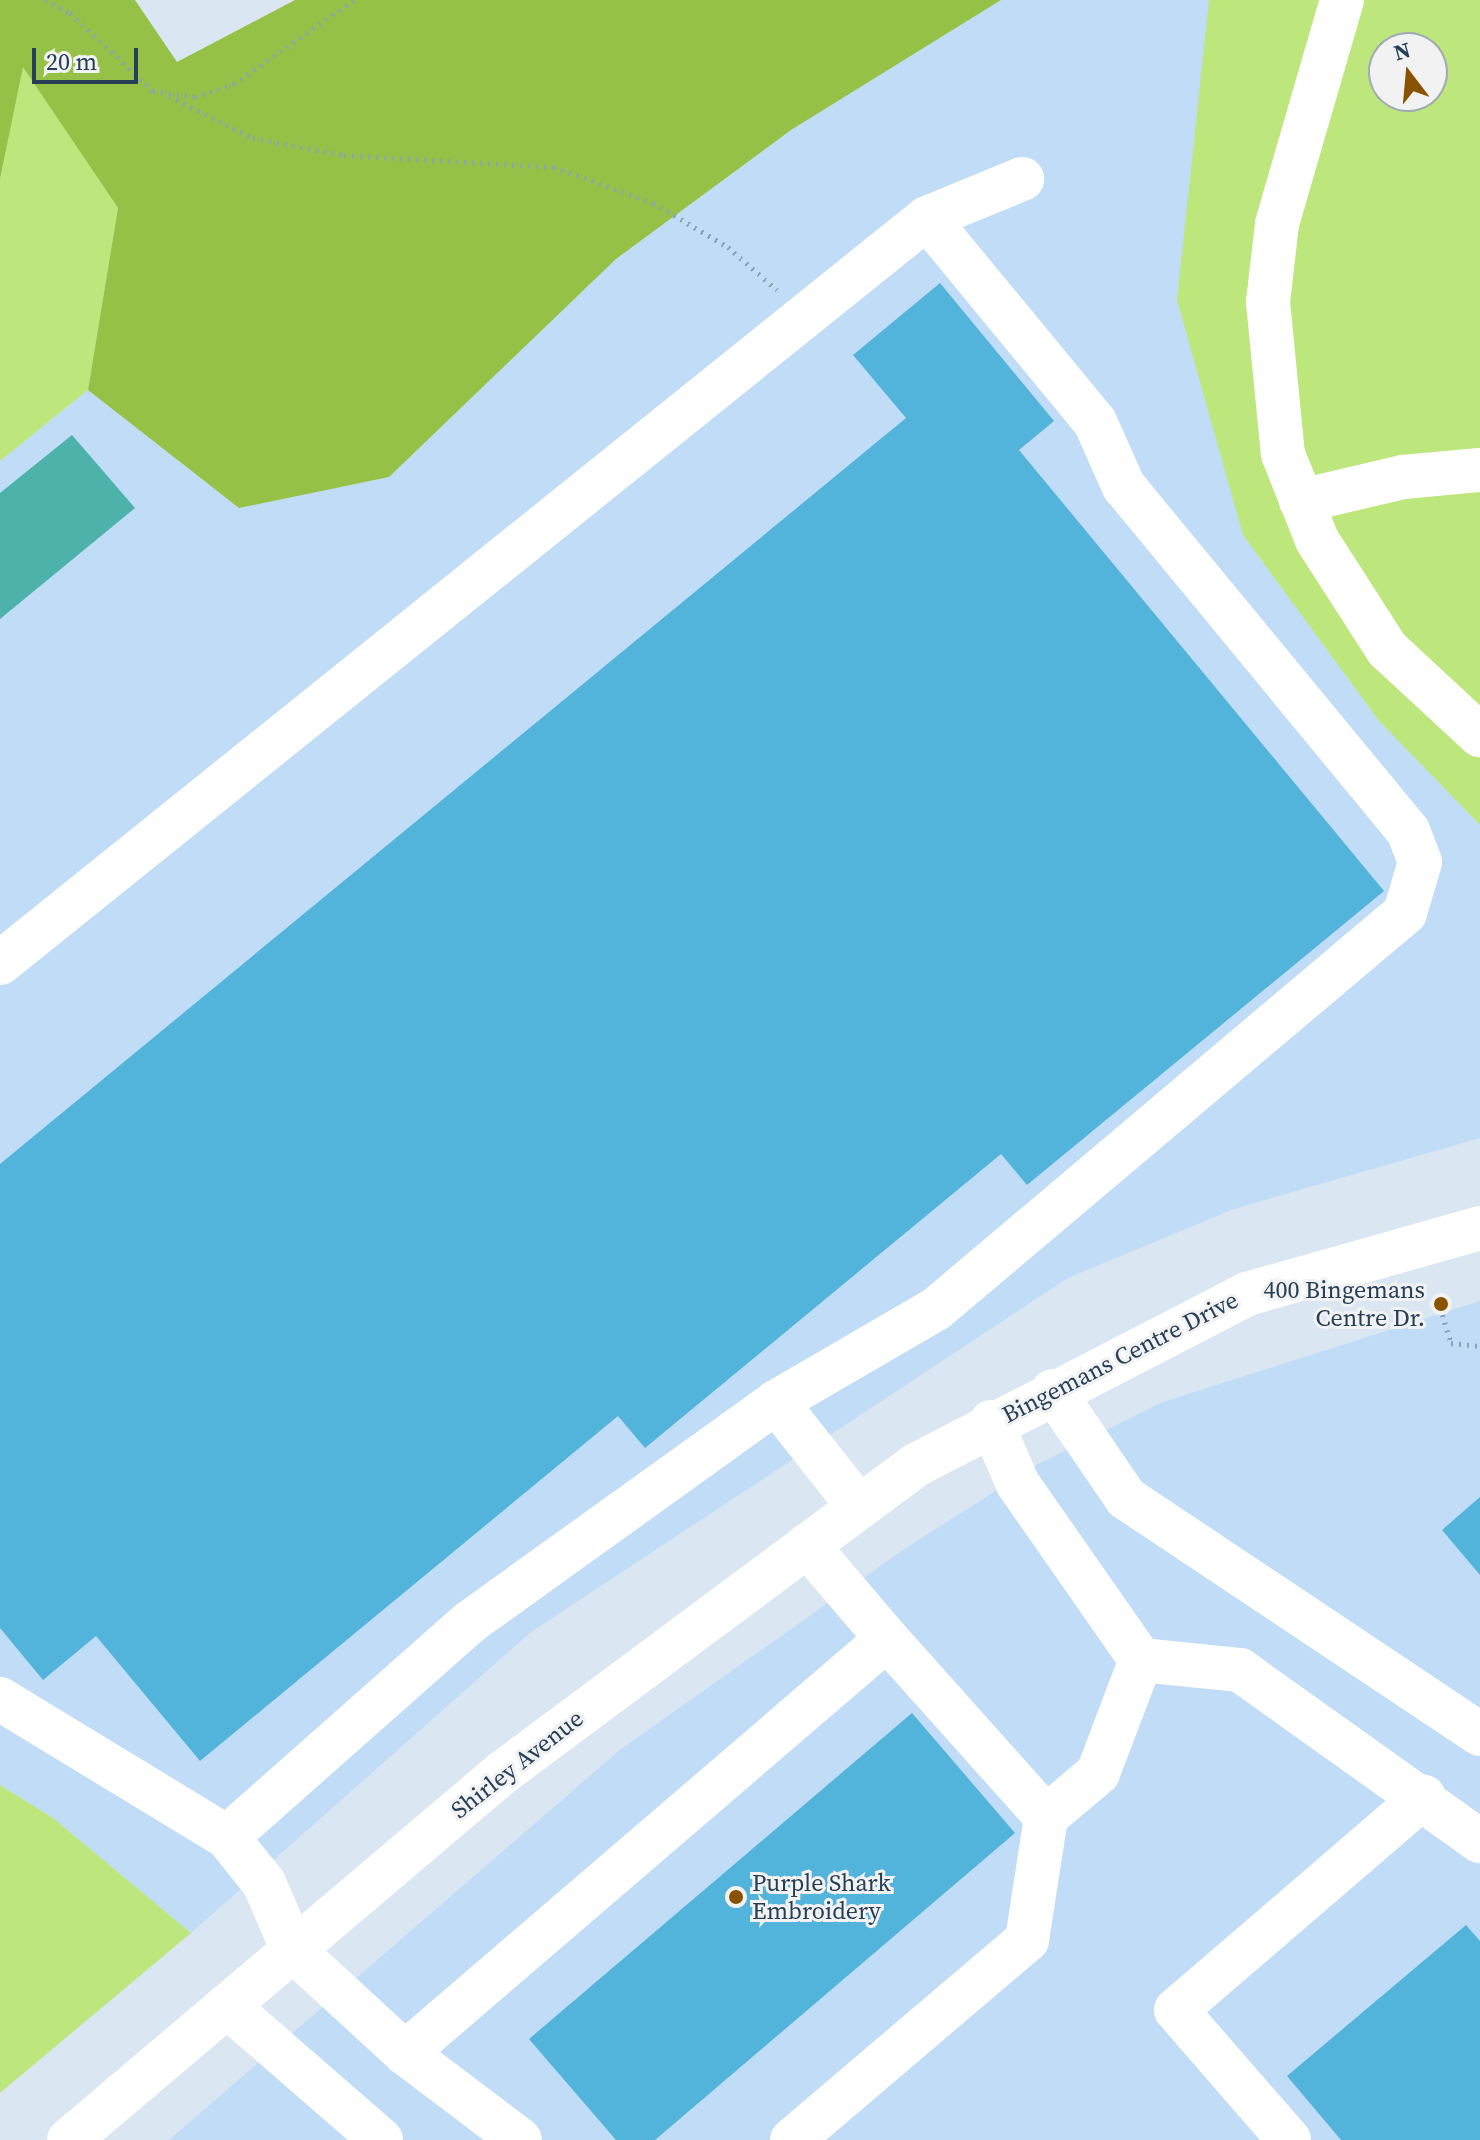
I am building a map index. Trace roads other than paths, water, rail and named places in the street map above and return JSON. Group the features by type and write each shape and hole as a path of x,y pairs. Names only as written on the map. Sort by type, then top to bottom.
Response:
{"main road":[{"path":"1342,0 1277,224 1268,302 1283,454 1317,540 1387,649 1480,735"},
{"path":"0,963 927,218 1022,179"},
{"path":"227,1837 470,1622 776,1402 948,1299 1405,913 1420,862 1408,831 1124,487 1095,422 927,218"},
{"path":"1301,501 1403,477 1480,470"},
{"name":"Bingemans Centre Drive","path":"991,1422 1247,1294 1480,1228"},
{"path":"1053,1391 1126,1498 1480,1734"},
{"path":"776,1402 859,1507"},
{"path":"991,1422 1018,1484 1141,1660 1240,1670 1424,1797 1480,1841"},
{"name":"Shirley Avenue","path":"72,2139 502,1773 859,1507 991,1422"},
{"path":"807,1545 1046,1817"},
{"path":"405,2053 887,1639"},
{"path":"792,2140 1027,1940 1046,1817 1098,1773 1141,1660"},
{"path":"0,1699 227,1837 264,1883 293,1950 405,2053 520,2140"},
{"path":"1289,2140 1176,2010 1424,1797"},
{"path":"227,2006 381,2140"}],"place":[{"name":"400 Bingemans Centre Dr.","path":"1441,1304"},
{"name":"Purple Shark Embroidery","path":"736,1897"}]}
